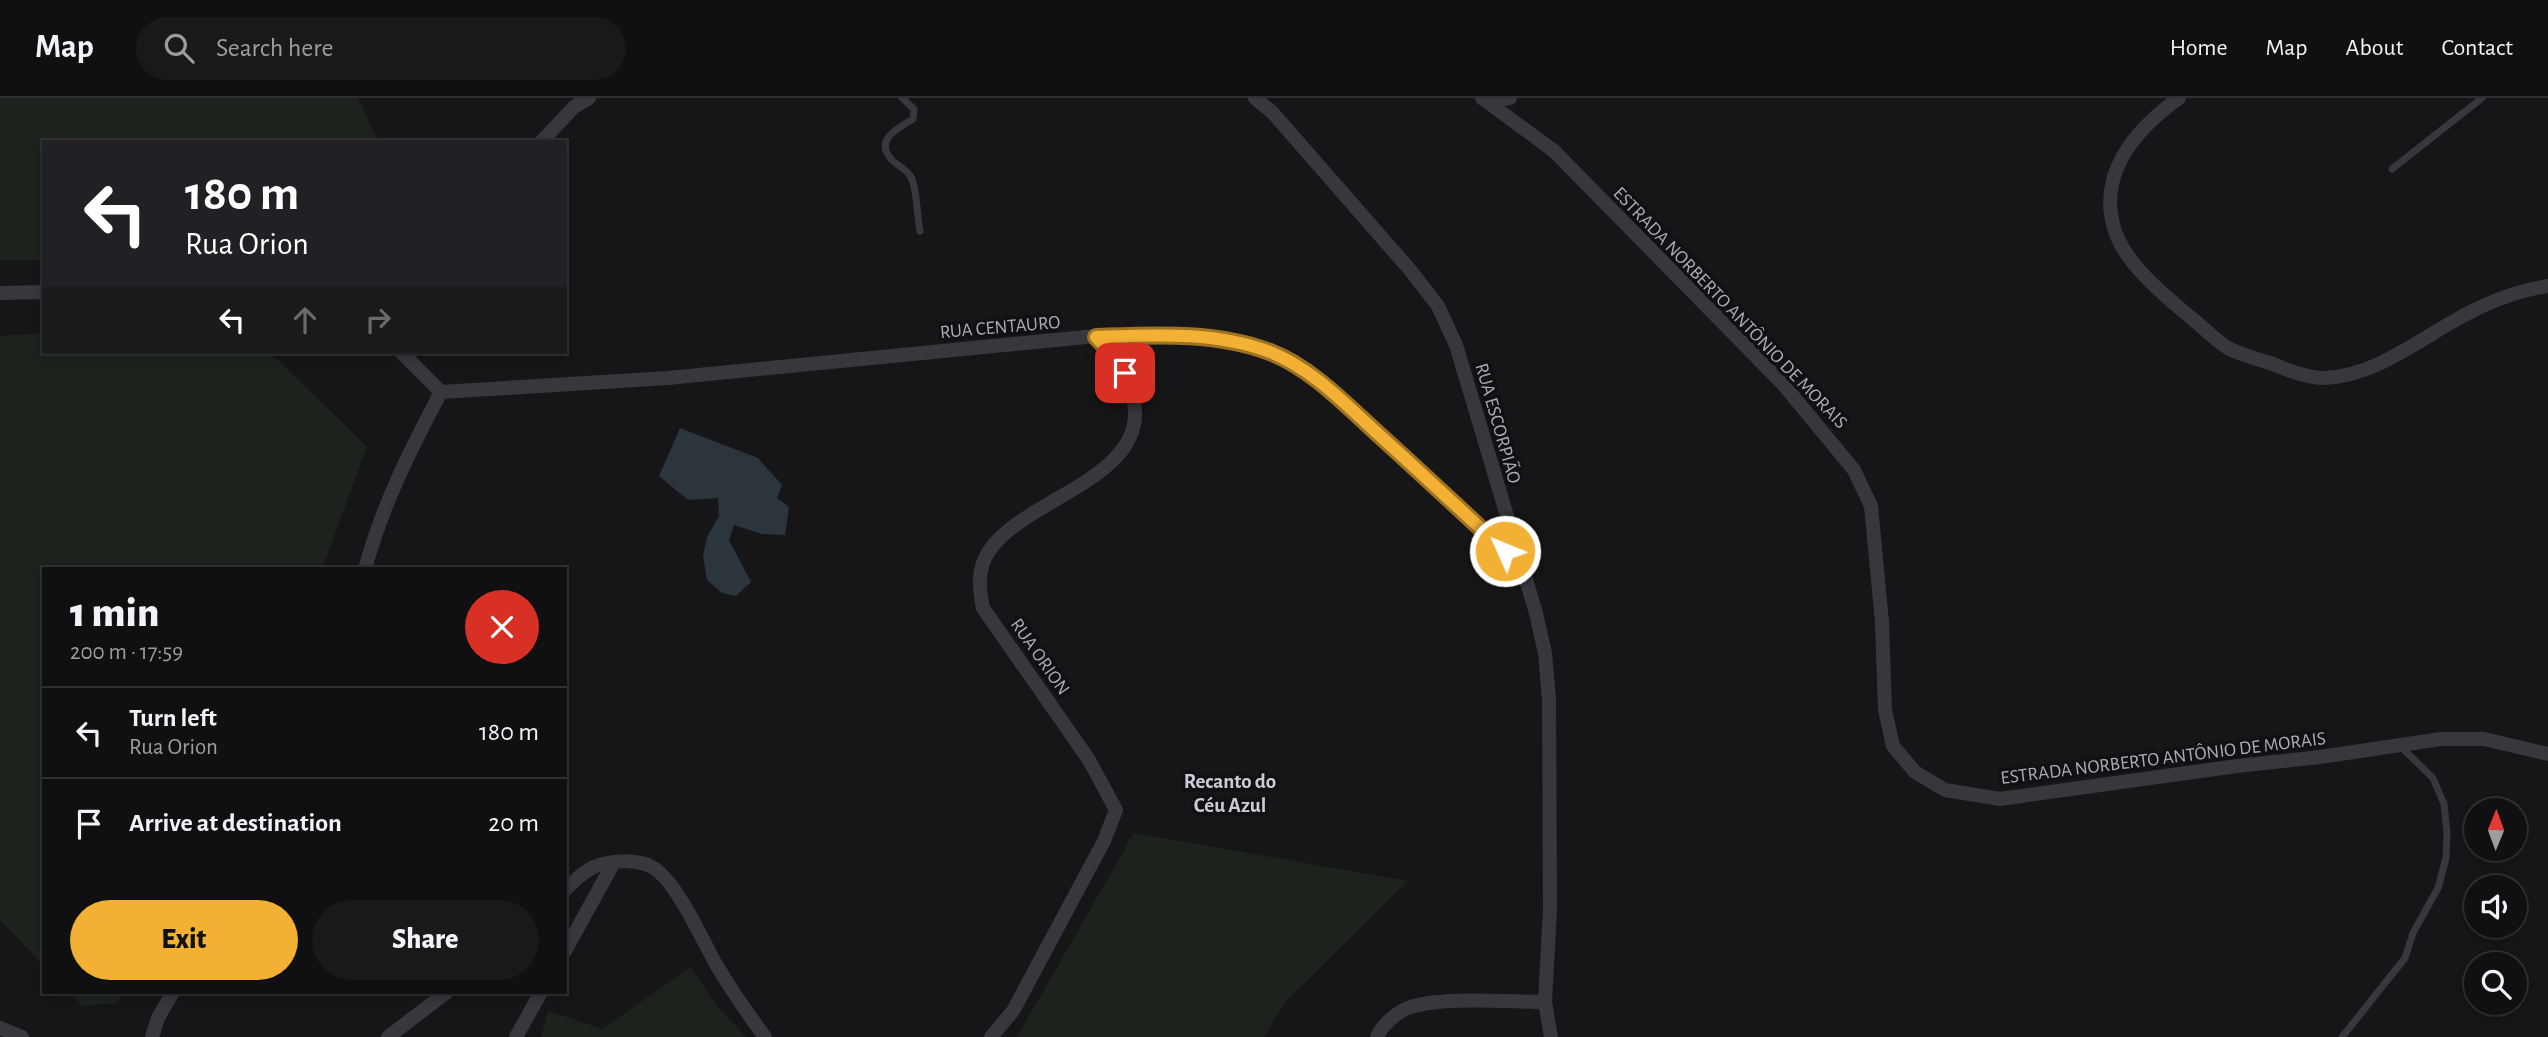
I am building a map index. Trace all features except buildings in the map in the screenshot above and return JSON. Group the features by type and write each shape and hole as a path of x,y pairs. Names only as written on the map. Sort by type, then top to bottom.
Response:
{"street":[{"path":"543,140 574,107 589,98"},
{"name":"RUA ESCORPIÃO","path":"1255,98 1272,113 1411,271 1438,306 1448,324 1524,570 1545,653 1549,699 1550,909 1545,1002 1551,1037"},
{"path":"1487,100 1510,98"},
{"path":"2179,98 2162,110 2132,141 2117,163 2109,200 2115,230 2126,254 2172,302 2228,348 2283,368 2323,378 2368,369 2398,356 2488,303 2527,289 2548,286"},
{"name":"ESTRADA NORBERTO ANTÔNIO DE MORAIS","path":"1487,100 1554,150 1783,384 1854,470 1871,506 1882,622 1885,710 1893,746 1914,772 1945,790 2000,799 2441,739 2484,738 2548,754"},
{"path":"0,293 42,292"},
{"name":"RUA CENTAURO","path":"441,392 668,378 1096,337 1165,334 1233,342 1270,352 1298,367 1333,393 1524,570"},
{"name":"RUA ORION","path":"991,1037 1013,1011 1104,841 1116,810 1089,760 983,608 979,588 981,568 989,551 1008,530 1096,474 1120,455 1130,439 1135,420 1134,400 1125,373 1118,360 1096,337"},
{"path":"365,567 370,548 406,457 441,392 403,354"},
{"path":"567,947 614,862"},
{"path":"567,888 594,866 614,862 653,867 674,889 724,977 765,1037"},
{"path":"152,1037 158,1018 172,994"},
{"path":"388,1037 444,994"},
{"path":"516,1037 540,994"},
{"path":"1377,1037 1380,1030 1407,1009 1438,1002 1545,1002"},
{"path":"0,1028 22,1037"}],"lane":[{"path":"902,98 914,109 913,119 891,131 886,151 912,179 920,231"},
{"path":"2392,169 2482,98"},
{"path":"2342,1037 2405,958 2413,933 2438,888 2446,858 2448,833 2444,804 2433,778 2399,744"}],"shaded area":[{"path":"0,98 358,98 378,140 42,140 42,260 0,260"},
{"path":"42,333 42,354 272,354 367,447 323,567 42,567 42,964 0,920 0,336"},
{"path":"680,428 758,458 782,485 777,498 789,507 785,535 762,534 734,525 729,540 751,582 736,596 722,593 707,580 703,556 707,537 719,516 718,498 688,500 659,476"},
{"path":"1134,833 1408,881 1287,1000 1264,1037 1017,1037"},
{"path":"691,967 716,1005 746,1037 541,1037 548,1011 602,1029"},
{"path":"71,994 123,994 116,1003 82,1006"}],"district":[{"name":"Recanto do Céu Azul","path":"1230,793"}],"route":[{"path":"1125,373 1118,360 1096,337 1165,334 1233,342 1270,352 1298,367 1333,393 1505,551"}]}
